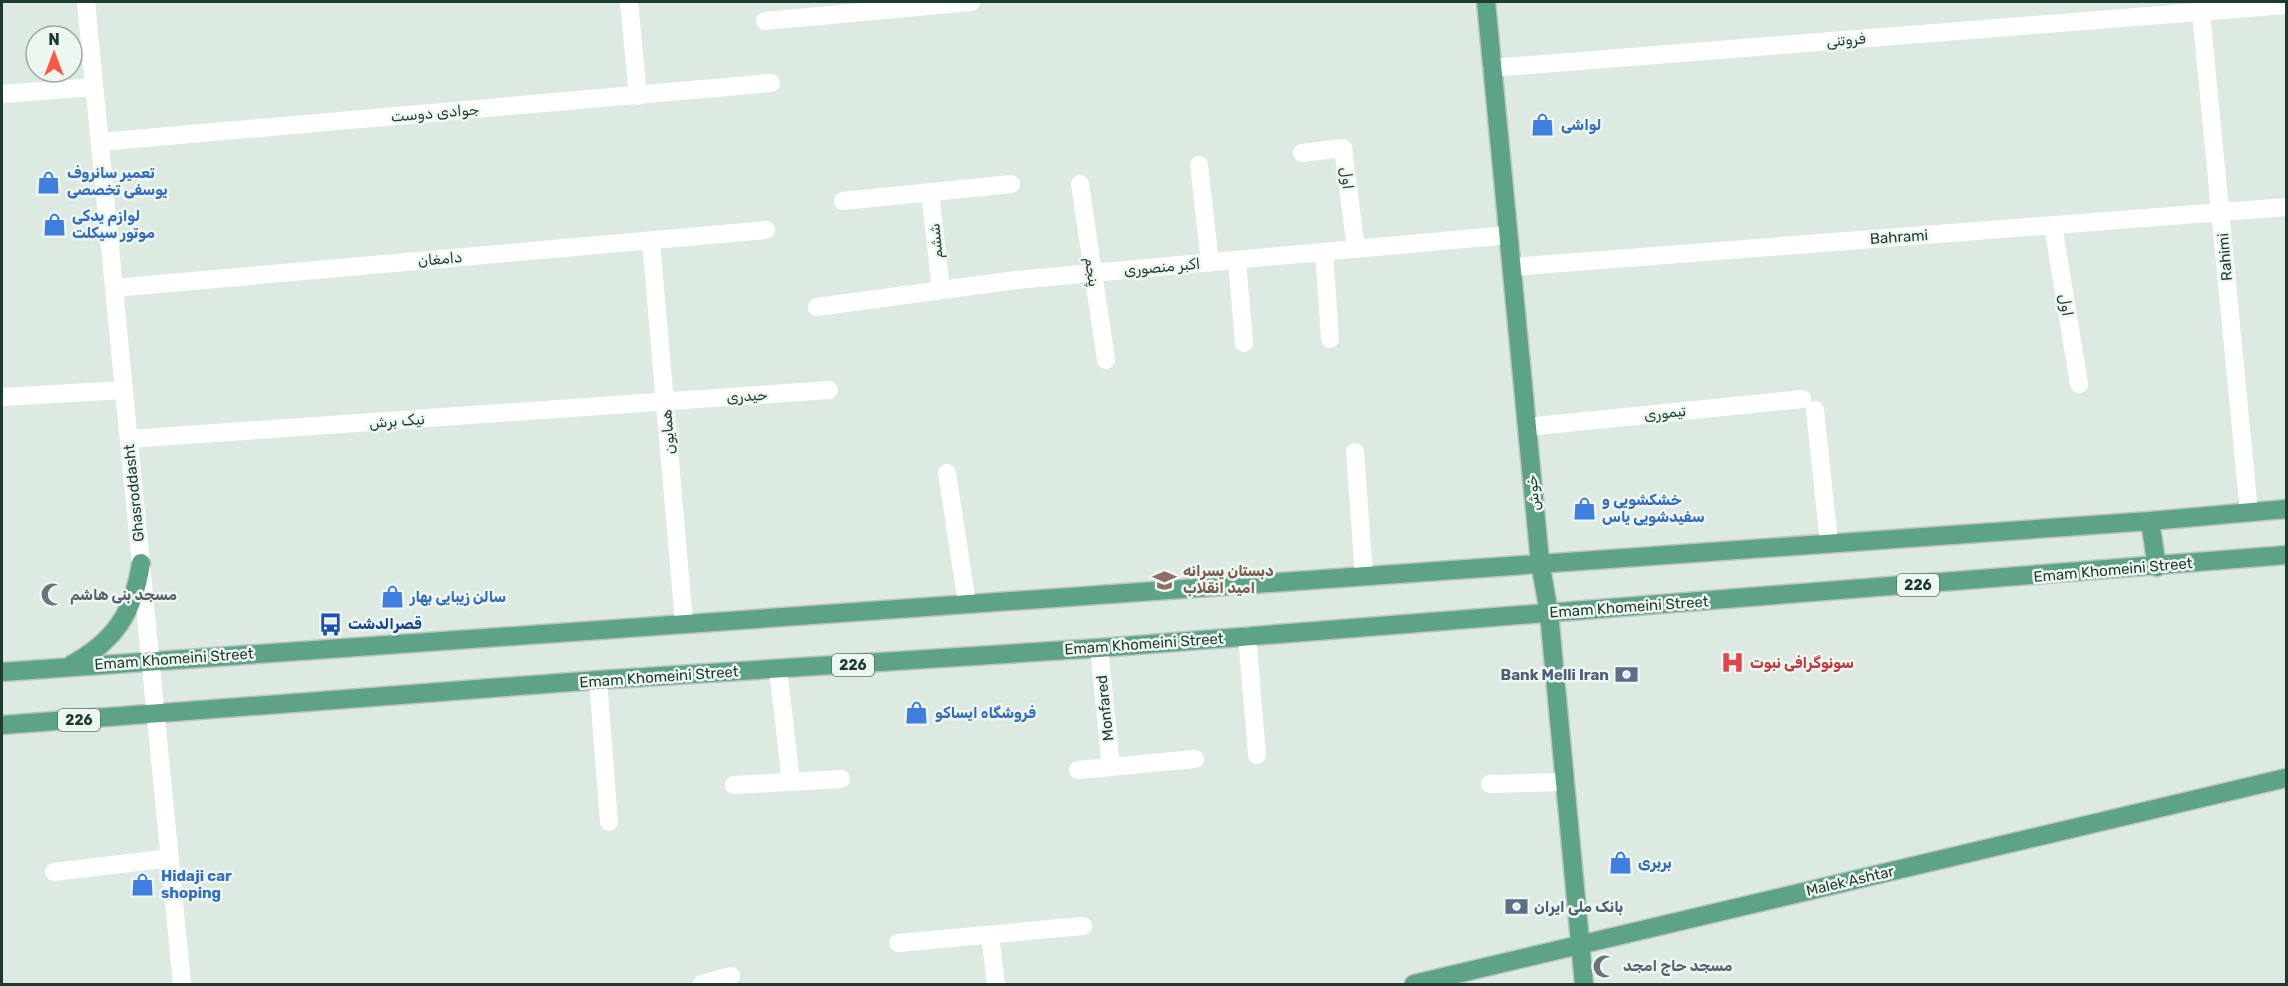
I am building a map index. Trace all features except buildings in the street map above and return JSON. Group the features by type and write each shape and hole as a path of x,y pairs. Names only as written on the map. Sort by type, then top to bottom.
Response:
{"main road":[{"name":"خوش","path":"1486,2 1540,562 1549,613 1584,984"},
{"name":"Emam Khomeini Street","path":"2,672 1540,562 2150,521 2286,509"},
{"path":"2150,521 2157,567"},
{"name":"Emam Khomeini Street","path":"2,725 598,680 1099,648 2157,567 2286,555"},
{"path":"67,667 100,647 125,618 133,601 141,563"},
{"name":"Malek Ashtar","path":"1414,984 2286,778"}],"street":[{"name":"Ghasroddasht","path":"86,2 182,984"},
{"path":"629,2 638,96"},
{"path":"765,21 845,7 971,2"},
{"name":"فروتنی","path":"1492,68 2200,7 2286,5"},
{"name":"Rahimi","path":"2200,7 2249,512"},
{"name":"جوادی دوست","path":"100,142 771,83"},
{"path":"2,94 94,87"},
{"name":"اول","path":"1302,153 1343,148 1356,249"},
{"path":"1199,165 1210,263"},
{"path":"843,201 1011,184"},
{"name":"پنجم","path":"1080,184 1106,360"},
{"name":"ششم","path":"930,192 941,290"},
{"name":"Bahrami","path":"1512,267 2286,207"},
{"name":"اول","path":"2053,225 2079,384"},
{"name":"دامغان","path":"114,288 766,230"},
{"name":"اکبر منصوری","path":"818,307 941,290 1093,274 1508,236"},
{"name":"همایون","path":"651,241 684,623"},
{"path":"1324,252 1330,339"},
{"path":"1237,261 1245,343"},
{"path":"2,397 124,390"},
{"name":"حیدری","path":"666,402 829,390"},
{"name":"نیک برش","path":"129,439 666,402"},
{"name":"تیموری","path":"1527,427 1809,405 1829,542"},
{"path":"1355,452 1364,575"},
{"path":"947,473 967,603"},
{"path":"1247,636 1257,755"},
{"name":"Monfared","path":"1099,648 1111,767"},
{"path":"778,669 791,782"},
{"path":"598,680 609,822"},
{"path":"1078,770 1195,759"},
{"path":"734,784 841,779"},
{"path":"1490,784 1565,782"},
{"path":"54,872 170,858"},
{"path":"898,944 1083,926"},
{"path":"990,935 996,984"},
{"path":"702,984 732,976"}],"place":[{"name":"لواشی","path":"1543,125"},
{"name":"تعمیر سانروف یوسفی تخصصی","path":"49,182"},
{"name":"لوازم یدکی موتور سیکلت","path":"54,225"},
{"name":"خشکشویی و سفیدشویی یاس","path":"1584,509"},
{"name":"دبستان پسرانه امید انقلاب","path":"1165,580"},
{"name":"مسجد بنی هاشم","path":"52,595"},
{"name":"سالن زیبایی بهار","path":"392,597"},
{"name":"قصرالدشت","path":"330,624"},
{"name":"سونوگرافی نبوت","path":"1732,663"},
{"name":"Bank Melli Iran","path":"1627,675"},
{"name":"فروشگاه ایساکو","path":"917,713"},
{"name":"بربری","path":"1620,863"},
{"name":"Hidaji car shoping","path":"143,885"},
{"name":"بانک ملی ایران","path":"1516,907"},
{"name":"مسجد حاج امجد","path":"1605,966"}]}
